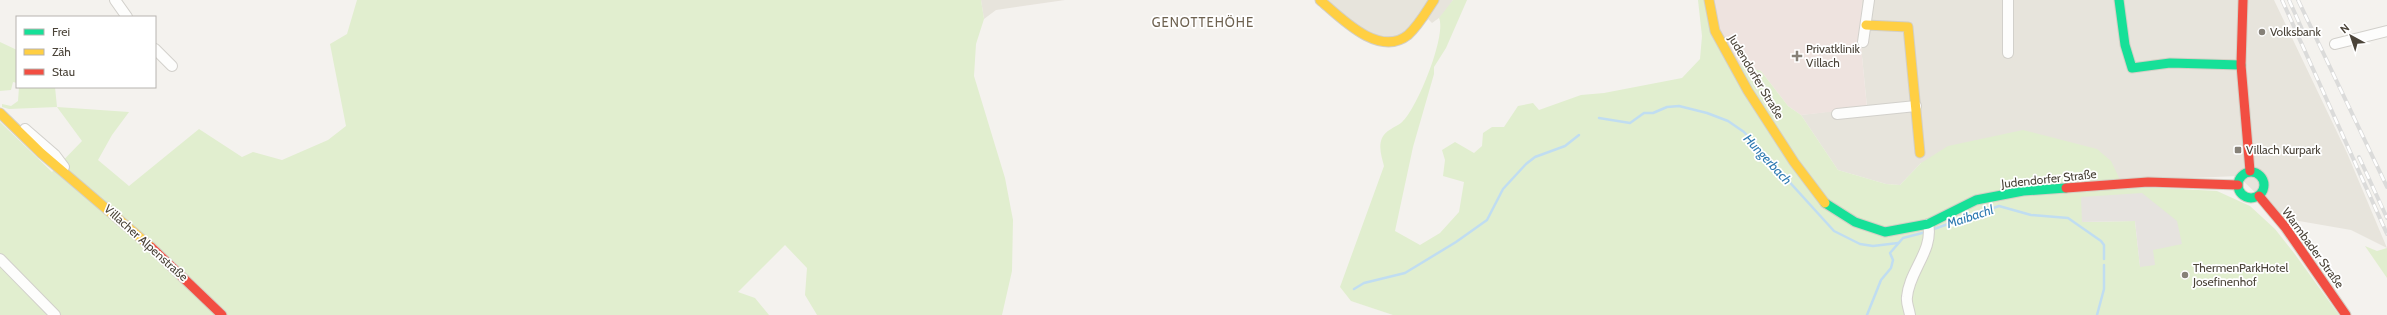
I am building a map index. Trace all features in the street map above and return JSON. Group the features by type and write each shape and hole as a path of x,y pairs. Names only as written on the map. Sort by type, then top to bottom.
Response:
{"street":[{"path":"115,0 125,16"},
{"path":"1320,0 1356,30 1374,39 1388,42 1399,40 1415,30 1434,0"},
{"name":"Judendorfer Straße","path":"1709,0 1715,31 1748,91 1794,162 1827,205 1855,222 1885,232 1929,229 1976,200 2023,191 2148,182 2238,185"},
{"path":"1863,42 1869,0"},
{"path":"2008,0 2008,53"},
{"path":"2119,0 2125,45 2132,68 2170,63 2241,65"},
{"path":"2243,0 2241,65 2250,171"},
{"path":"1866,25 1908,27 1920,152"},
{"path":"2335,44 2387,31"},
{"path":"156,50 172,66"},
{"path":"1837,114 1916,106"},
{"name":"Villacher Alpenstraße","path":"0,113 8,120 27,130 55,155 68,174 172,264 222,315"},
{"path":"2250,171 2258,174 2264,180 2264,189 2259,196 2246,197 2240,192 2238,185 2243,174 2250,171"},
{"name":"Warmbader Straße","path":"2259,196 2285,227 2346,315"},
{"path":"1910,315 1907,298 1913,274 1930,240 1929,229"},
{"path":"0,258 55,315"}],"shaded area":[{"path":"981,0 1065,0 996,10 984,19"},
{"path":"1315,0 1453,0 1443,15 1432,23 1428,19 1392,46"},
{"name":"Privatklinik Villach","path":"1709,0 1862,0 1861,46 1867,108 1801,115 1788,106 1761,71 1739,65 1716,36"},
{"path":"1862,0 2274,0 2347,153 2387,248 2351,230 2282,218 2238,176 2121,181 1921,163 1900,185 1886,184 1838,170 1801,115 1867,107 1861,46"},
{"path":"2142,193 2177,221 2182,244 2153,250 2155,265 2140,267 2135,221 2082,222 2081,197"}],"green space":[{"path":"357,0 981,0 984,19 976,44 974,76 1005,178 1013,220 1012,271 1002,315 817,315 805,295 807,268 785,245 738,292 755,298 769,315 0,315 0,122 52,172 82,141 57,107 129,112 112,135 98,160 129,186 199,129 242,157 253,152 282,160 328,140 346,126 330,44 347,34"},
{"path":"1453,0 1467,0 1446,48 1434,67 1434,74 1413,147 1395,231 1420,245 1440,233 1459,212 1464,182 1443,176 1445,160 1442,150 1455,142 1474,153 1482,146 1483,133 1492,127 1504,127 1518,106 1533,103 1539,110 1581,95 1604,93 1682,78 1700,59 1702,36 1698,0 1709,0 1716,36 1739,65 1761,71 1788,106 1801,115 1838,170 1886,184 1900,185 1921,163 1948,146 2023,130 2097,149 2111,161 2123,186 2217,191 2250,206 2275,229 2339,315 1393,315 1351,301 1340,287 1384,166 1380,149 1382,138 1390,129 1401,123 1407,116 1422,89 1429,73 1439,40 1439,18","holes":["2142,193 2140,266 2135,221 2083,222"]},
{"path":"0,42 16,50 16,83 13,82 11,90 0,91"},
{"path":"19,88 55,88 57,107 9,109 2,107 2,104 11,106 18,101"},
{"path":"2365,246 2377,251 2387,248 2387,278"}],"waterway":[{"name":"Hungerbach","path":"1599,118 1630,123 1644,113 1653,113 1667,107 1679,106 1707,113 1728,121 1744,132 1834,231 1860,244 1873,246 1898,243"},
{"path":"1354,289 1364,283 1405,273 1456,242 1487,220 1503,189 1526,164 1535,157 1565,146 1579,135"},
{"name":"Maibachl","path":"1931,230 1999,206 2031,215 2068,218 2101,241 2104,245 2104,259"},
{"name":"Maibachl","path":"1867,315 1881,280 1891,268 1893,260 1890,253 1903,238 1926,232"},
{"name":"Maibachl","path":"2097,315 2104,289 2104,265"}],"railway":[{"path":"2282,0 2387,234"},
{"path":"2289,0 2305,36"},
{"path":"2298,0 2387,187"},
{"path":"2359,157 2387,218"}],"traffic: fast":[{"path":"2119,0 2125,45 2132,68 2170,63 2241,65"},
{"path":"2251,172 2260,176 2264,185 2260,194 2251,198 2242,194 2238,185 2242,176 2251,172"},
{"path":"1825,203 1855,222 1885,232 1928,224 1976,200 2023,191 2066,188"}],"traffic: slow":[{"path":"1320,0 1349,25 1361,33 1373,39 1385,42 1397,41 1408,35 1419,23 1434,0"},
{"path":"1709,0 1715,31 1748,91 1794,162 1825,203"},
{"path":"1866,25 1908,27 1920,153"},
{"path":"0,113 41,153 151,247"}],"traffic: jam":[{"path":"2243,0 2241,65 2250,171"},
{"path":"2066,188 2148,182 2238,185"},
{"path":"2259,196 2285,227 2346,315"},
{"path":"151,247 222,315"}],"place":[{"name":"Volksbank","path":"2262,32"},
{"name":"Privatklinik Villach","path":"1797,56"},
{"name":"Villach Kurpark","path":"2238,150"},
{"name":"ThermenParkHotel Josefinenhof","path":"2185,275"}],"district":[{"name":"GENOTTEHÖHE","path":"1203,22"}]}
